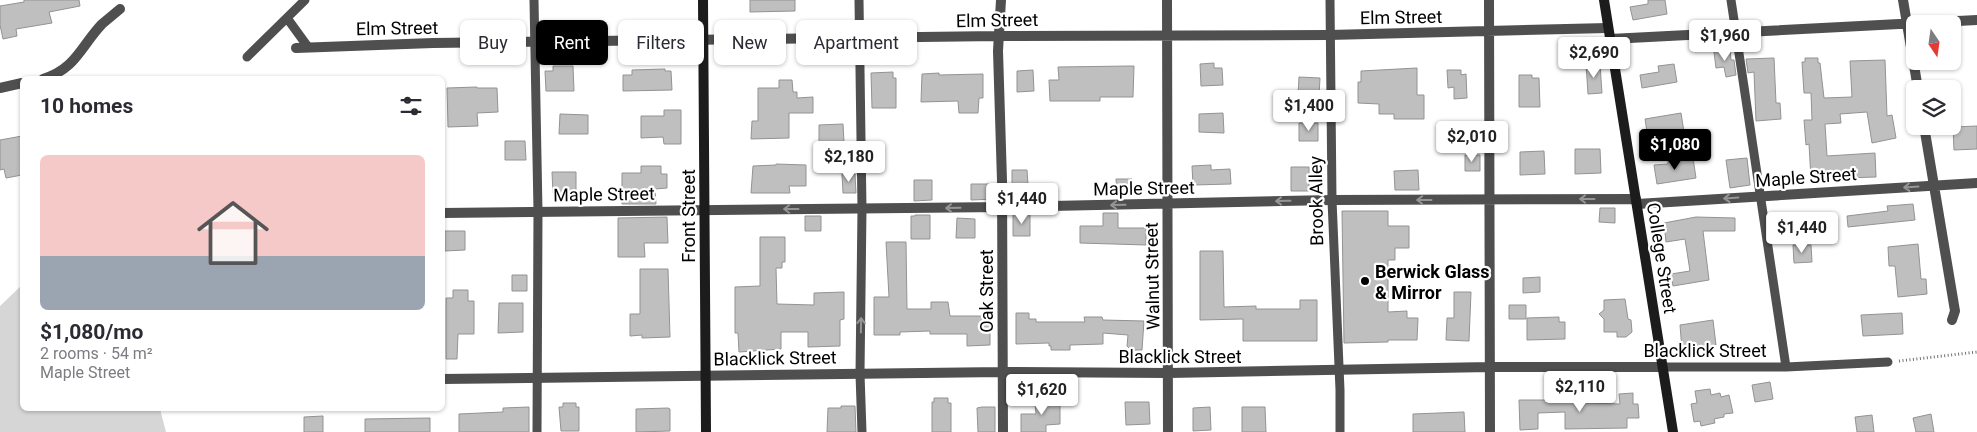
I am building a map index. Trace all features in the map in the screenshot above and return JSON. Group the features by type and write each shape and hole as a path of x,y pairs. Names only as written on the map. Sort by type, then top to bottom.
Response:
{"main road":[{"name":"Front Street","path":"704,0 704,20"},
{"name":"College Street","path":"1604,0 1673,432"},
{"name":"Front Street","path":"704,65 706,432"}],"street":[{"name":"Oak Street","path":"1001,0 999,36 1003,432"},
{"name":"Walnut Street","path":"1167,0 1168,432"},
{"path":"1489,0 1490,432"},
{"path":"1904,0 1907,15"},
{"path":"50,76 64,70 75,60 101,25 120,9"},
{"path":"1961,21 1977,20"},
{"path":"1610,39 1906,23"},
{"name":"Elm Street","path":"917,37 1329,35 1608,28"},
{"name":"Elm Street","path":"704,41 796,39"},
{"name":"Elm Street","path":"296,48 618,42"},
{"path":"0,88 20,84"},
{"path":"1926,135 1955,311 1952,320"},
{"name":"Maple Street","path":"445,213 1002,207 1332,200 1636,201 1977,183"},
{"name":"Blacklick Street","path":"445,379 1002,372 1169,373 1490,367 1663,367"}],"lane":[{"path":"247,57 305,0"},
{"path":"534,0 538,212 537,432"},
{"path":"858,0 859,20"},
{"name":"Brook Alley","path":"1330,0 1332,200 1340,432"},
{"path":"1731,0 1786,366"},
{"path":"287,18 308,47"},
{"path":"859,65 862,209 860,374 862,432"},
{"name":"Blacklick Street","path":"1663,367 1786,366 1888,362"}],"path":[{"path":"1888,362 1977,352"}],"shaded area":[{"path":"20,287 20,411 161,411 166,432 0,432 0,306"}],"building":[{"path":"24,0 79,0 80,6 49,12 52,23 16,29 17,36 3,39 0,25 0,6 24,2"},
{"path":"750,0 795,0 795,11 750,12"},
{"path":"1648,0 1665,0 1667,14 1633,20 1630,7 1648,4"},
{"path":"1730,50 1731,60 1734,60 1736,75 1726,77 1724,67 1716,68 1714,52"},
{"path":"1774,58 1776,103 1780,103 1781,119 1756,121 1754,72 1748,73 1746,59"},
{"path":"1805,58 1818,58 1824,98 1852,97 1850,61 1885,60 1887,116 1892,115 1896,138 1872,143 1867,112 1840,114 1841,123 1825,124 1827,156 1875,153 1876,177 1811,179 1809,144 1806,145 1804,120 1812,120 1811,93 1804,93 1802,62 1805,62"},
{"path":"1214,63 1214,68 1222,68 1223,85 1201,86 1200,64"},
{"path":"1586,64 1600,64 1602,93 1588,94"},
{"path":"1674,64 1677,82 1642,88 1640,75 1659,72 1658,66"},
{"path":"553,66 573,66 574,91 546,91 545,71 553,71"},
{"path":"1134,66 1133,97 1100,97 1100,101 1050,101 1049,80 1059,80 1058,67"},
{"path":"1417,68 1417,95 1424,95 1424,119 1394,119 1394,114 1379,114 1379,104 1358,103 1358,82 1361,82 1361,71"},
{"path":"665,69 665,71 671,71 672,90 623,91 623,75 632,75 632,70"},
{"path":"1033,70 1034,91 1017,92 1017,71"},
{"path":"1447,70 1461,70 1461,75 1466,74 1467,98 1454,99 1454,87 1448,88"},
{"path":"893,72 893,78 896,78 896,108 872,108 871,73"},
{"path":"939,73 939,75 983,74 983,98 979,98 978,113 959,113 958,101 921,102 922,74"},
{"path":"1519,75 1532,75 1532,78 1539,78 1540,107 1519,107"},
{"path":"1299,77 1320,78 1319,96 1298,95"},
{"path":"779,80 792,80 793,92 797,92 797,98 813,97 813,113 789,113 789,138 751,139 752,121 758,121 758,88 779,88"},
{"path":"447,88 497,88 498,112 477,113 478,126 448,127"},
{"path":"664,110 681,110 681,144 664,144 663,137 641,138 641,116 664,116"},
{"path":"1223,113 1224,133 1199,132 1199,114"},
{"path":"1681,113 1684,132 1648,138 1645,119"},
{"path":"560,114 588,115 588,134 559,134"},
{"path":"1299,123 1318,123 1318,141 1299,141"},
{"path":"843,124 844,143 819,144 819,125"},
{"path":"1977,126 1977,149 1954,150 1953,135 1961,135 1961,127"},
{"path":"20,136 20,175 6,178 4,169 0,170 0,140"},
{"path":"505,141 525,141 526,160 505,160"},
{"path":"1575,149 1600,149 1601,173 1575,174"},
{"path":"1544,151 1545,174 1520,175 1520,152"},
{"path":"1465,155 1480,155 1480,171 1465,171"},
{"path":"1693,158 1696,178 1657,184 1654,165"},
{"path":"1747,158 1750,185 1730,188 1726,160"},
{"path":"776,164 806,165 806,186 789,186 790,193 751,193 753,166"},
{"path":"1211,165 1211,170 1230,169 1231,184 1193,185 1192,166"},
{"path":"641,166 661,166 661,174 667,174 667,188 655,189 656,204 622,204 622,173 641,173"},
{"path":"1291,167 1309,167 1309,191 1291,191"},
{"path":"1012,170 1027,170 1029,200 1009,199 1009,185 1012,185"},
{"path":"1418,170 1419,190 1395,190 1394,171"},
{"path":"552,172 576,172 576,193 553,193"},
{"path":"842,174 855,174 856,193 843,193"},
{"path":"1116,179 1132,179 1132,193 1117,194"},
{"path":"914,180 932,180 932,200 914,201"},
{"path":"971,184 995,184 995,199 971,200"},
{"path":"1913,204 1915,220 1848,227 1847,216 1888,211 1887,206"},
{"path":"1600,208 1615,208 1615,223 1599,222"},
{"name":"Berwick Glass & Mirror","path":"1342,211 1388,211 1388,226 1409,226 1409,248 1395,248 1395,260 1388,260 1388,312 1407,311 1407,318 1418,318 1417,340 1344,343"},
{"path":"1030,213 1030,236 1013,236 1013,214"},
{"path":"1103,213 1118,213 1118,228 1146,228 1146,245 1080,243 1080,226 1103,226"},
{"path":"930,215 930,239 911,239 911,216"},
{"path":"805,216 821,216 821,231 805,231"},
{"path":"667,217 668,243 644,243 645,257 618,257 618,218"},
{"path":"1696,217 1735,218 1735,231 1703,231 1709,280 1673,286 1671,274 1690,271 1685,239 1666,242 1664,223"},
{"path":"957,218 975,219 975,238 956,238"},
{"path":"445,231 465,231 465,250 445,251"},
{"path":"760,237 785,237 785,262 782,262 782,268 776,268 777,304 814,305 814,293 844,292 844,319 840,320 840,346 808,347 808,332 781,332 781,349 739,352 738,333 735,333 735,287 760,286"},
{"path":"886,242 906,242 907,309 931,309 931,302 948,302 950,316 990,316 990,345 967,346 967,334 930,334 930,331 900,332 900,335 874,335 874,297 889,297"},
{"path":"1918,244 1921,279 1926,279 1927,294 1898,297 1895,266 1889,266 1888,247"},
{"path":"1793,245 1811,245 1812,262 1794,263"},
{"path":"1200,251 1223,251 1224,307 1256,306 1256,309 1300,309 1300,300 1317,300 1317,341 1243,341 1243,319 1200,320"},
{"path":"640,269 668,269 670,337 642,338 642,335 630,336 630,314 640,314"},
{"path":"512,275 527,275 527,291 512,291"},
{"path":"1540,277 1540,292 1523,293 1523,278"},
{"path":"453,290 468,290 468,301 474,301 474,334 458,334 457,359 446,359 446,298 453,298"},
{"path":"1454,292 1471,292 1469,341 1446,340 1447,318 1454,318"},
{"path":"1625,299 1628,319 1631,320 1632,332 1626,337 1617,337 1617,332 1604,332 1604,319 1599,314 1604,310 1604,300"},
{"path":"499,303 523,303 523,332 498,333"},
{"path":"1509,305 1526,305 1526,319 1509,319"},
{"path":"1016,313 1029,313 1029,319 1036,319 1036,322 1085,322 1084,317 1102,317 1103,320 1144,321 1142,350 1131,350 1127,346 1128,335 1103,333 1103,344 1070,345 1070,350 1051,350 1049,343 1016,344"},
{"path":"1902,313 1903,334 1863,336 1861,315"},
{"path":"1559,317 1559,322 1565,322 1565,339 1527,340 1527,318"},
{"path":"1713,320 1716,345 1682,350 1680,325"},
{"path":"1770,382 1773,399 1755,402 1752,385"},
{"path":"1710,389 1711,395 1720,393 1721,397 1729,395 1733,413 1724,414 1724,417 1714,419 1715,423 1701,426 1700,421 1694,422 1691,404 1697,403 1695,391"},
{"path":"1633,393 1633,404 1638,404 1639,418 1627,418 1627,428 1565,429 1565,412 1538,413 1538,429 1520,430 1519,400 1587,400 1587,403 1620,404 1619,394"},
{"path":"1054,397 1054,401 1060,401 1060,424 1046,425 1046,432 1021,432 1021,414 1036,414 1035,402 1041,402 1041,398"},
{"path":"934,398 948,398 948,403 951,403 951,432 932,432 932,402 934,402"},
{"path":"1125,402 1149,402 1150,424 1126,425"},
{"path":"563,403 576,403 576,407 579,407 579,431 561,431 559,407 563,407"},
{"path":"841,406 855,406 856,432 827,432 828,408 841,408"},
{"path":"529,407 529,432 459,432 459,414 503,412 503,408"},
{"path":"995,407 995,432 978,432 977,408"},
{"path":"1210,407 1211,430 1193,431 1193,408"},
{"path":"1242,407 1265,407 1266,432 1242,432"},
{"path":"636,409 670,409 670,431 636,432"},
{"path":"1464,412 1465,432 1413,432 1413,414"},
{"path":"1931,414 1934,432 1916,432 1913,418"},
{"path":"1872,415 1874,432 1857,432 1855,417"},
{"path":"323,416 323,432 304,432 304,417"},
{"path":"430,418 430,432 365,432 365,419"}],"place":[{"name":"Berwick Glass & Mirror","path":"1365,281"}]}
